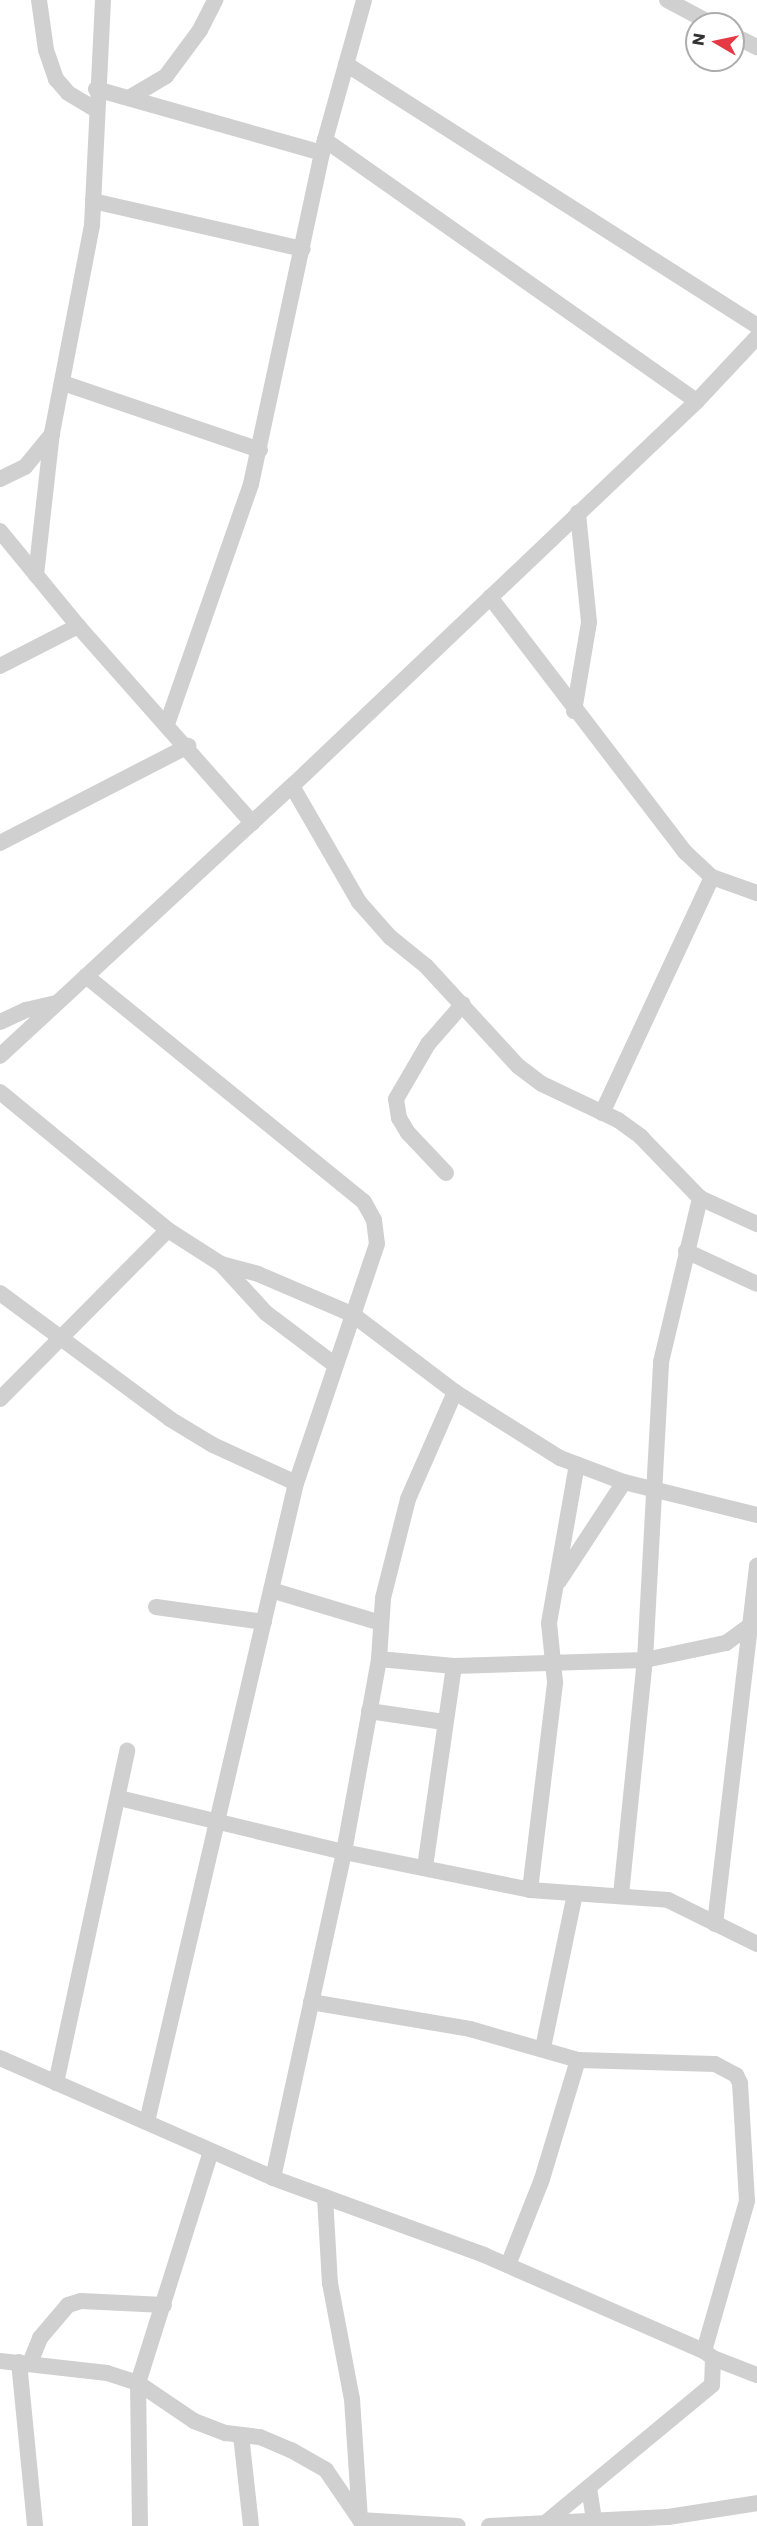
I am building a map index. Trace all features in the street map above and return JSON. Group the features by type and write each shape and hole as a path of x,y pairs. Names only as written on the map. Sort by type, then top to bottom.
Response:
{"street":[{"path":"39,0 46,50 56,79 68,93 95,109"},
{"path":"36,575 52,433 85,275 93,201 95,109 103,0"},
{"path":"129,98 166,76 200,30 215,0"},
{"path":"168,724 260,450 323,146 364,0"},
{"path":"667,0 690,12"},
{"path":"346,64 757,326"},
{"path":"96,89 323,146 697,401"},
{"path":"93,201 303,249"},
{"path":"0,1056 252,824 697,401 757,337"},
{"path":"63,382 260,450"},
{"path":"0,479 25,467 52,433"},
{"path":"574,711 589,622 578,513"},
{"path":"0,531 78,626 188,746 252,824"},
{"path":"490,597 574,711 684,852 712,877 757,893"},
{"path":"0,666 78,626"},
{"path":"0,843 188,746"},
{"path":"292,786 359,902 390,937 463,1004 518,1066 551,1089 618,1120 664,1157 700,1198 757,1224"},
{"path":"602,1113 712,877"},
{"path":"86,976 364,1203 374,1220 377,1244 296,1483 147,2122"},
{"path":"0,1022 26,1010 57,1003"},
{"path":"446,1173 408,1133 399,1118 396,1099 428,1044 463,1004"},
{"path":"0,1092 168,1230 221,1264 266,1313 335,1365"},
{"path":"621,1895 645,1660 661,1362 700,1198"},
{"path":"0,1399 168,1230"},
{"path":"686,1251 757,1284"},
{"path":"221,1264 258,1274 352,1314 455,1392 577,1464 624,1482 757,1515"},
{"path":"0,1293 170,1419 213,1445 296,1483"},
{"path":"273,2178 344,1852 378,1659 381,1623 408,1499 455,1392"},
{"path":"530,1890 555,1682 549,1623 577,1464"},
{"path":"556,1587 624,1482"},
{"path":"715,1924 757,1566"},
{"path":"271,1590 381,1623"},
{"path":"156,1607 264,1622"},
{"path":"378,1659 453,1666 553,1665 645,1660 726,1644 749,1626"},
{"path":"424,1867 453,1666"},
{"path":"369,1710 444,1722"},
{"path":"56,2083 128,1751"},
{"path":"119,1798 344,1852 530,1890 668,1900 757,1944"},
{"path":"543,2048 575,1893"},
{"path":"311,2002 470,2029 543,2048 578,2060 715,2064 736,2075 740,2083 747,2201 709,2328 712,2385 545,2523"},
{"path":"0,2058 273,2178 508,2265 757,2376"},
{"path":"508,2265 542,2179 578,2060"},
{"path":"140,2526 138,2383 211,2152"},
{"path":"325,2197 330,2283 352,2399 360,2523"},
{"path":"35,2526 25,2363 40,2338 68,2305 81,2301 164,2305"},
{"path":"684,2342 709,2328"},
{"path":"0,2361 78,2367 138,2383 194,2421 241,2435 260,2437 291,2450 326,2470 360,2523"},
{"path":"241,2435 251,2526"},
{"path":"590,2488 594,2521"},
{"path":"489,2526 668,2517 757,2503"},
{"path":"360,2523 458,2526"}]}
